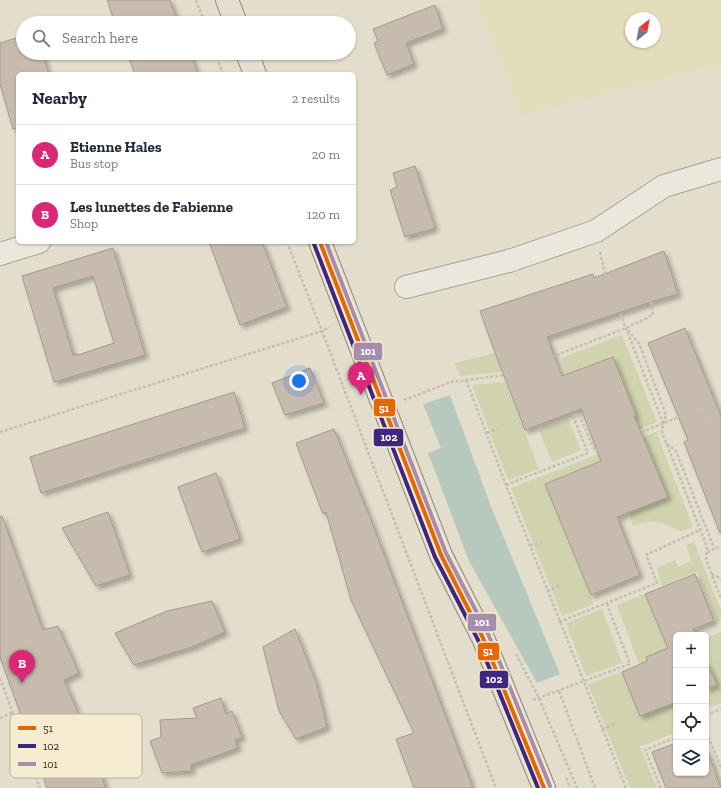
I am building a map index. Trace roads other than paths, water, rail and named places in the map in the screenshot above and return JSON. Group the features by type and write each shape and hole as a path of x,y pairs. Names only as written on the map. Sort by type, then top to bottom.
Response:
{"main road":[{"path":"227,0 233,16"},
{"path":"250,60 254,72"},
{"path":"321,244 441,555 483,638 544,788"}],"street":[{"path":"406,286 509,261 596,231 664,186 721,169"},
{"path":"0,254 32,244"}],"place":[{"name":"Etienne Hales","path":"361,395"},
{"name":"Les lunettes de Fabienne","path":"22,683"}]}
